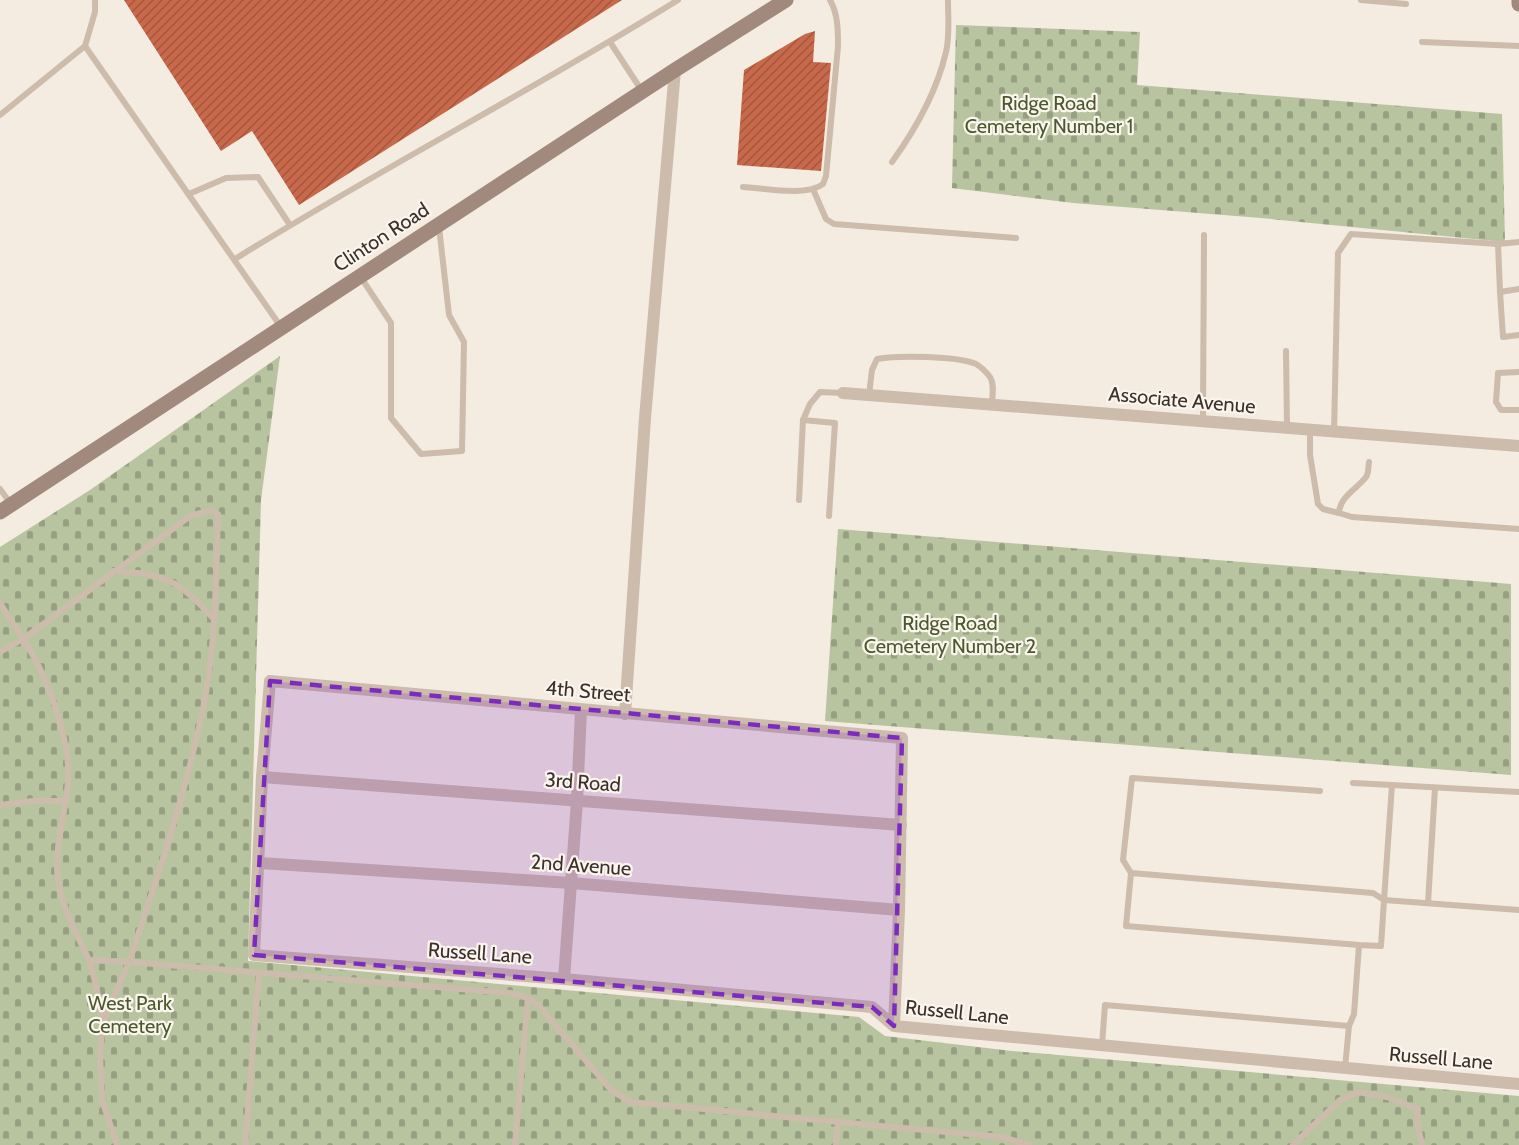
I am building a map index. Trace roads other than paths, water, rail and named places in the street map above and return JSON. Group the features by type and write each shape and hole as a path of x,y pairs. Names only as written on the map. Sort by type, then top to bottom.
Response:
{"street":[{"name":"Clinton Road","path":"6,508 675,70 786,0"},
{"path":"625,714 645,429 675,70"},
{"name":"Associate Avenue","path":"843,393 1519,446"},
{"name":"4th Street","path":"262,777 270,681 902,738 901,825"},
{"path":"564,979 581,710"},
{"path":"260,862 262,777"},
{"name":"3rd Road","path":"262,777 901,825"},
{"path":"894,1026 900,910 901,825"},
{"name":"2nd Avenue","path":"260,862 571,883 900,910"},
{"name":"Russell Lane","path":"260,862 254,955 564,979 872,1007 894,1026 1519,1084"}],"lane":[{"path":"0,115 85,45 95,12 95,0"},
{"path":"235,259 290,225 610,42 678,0"},
{"path":"743,187 796,191 813,189 823,184 826,176 837,65 838,27 830,0"},
{"path":"892,162 908,140 940,71 947,50 948,0"},
{"path":"1361,0 1406,4"},
{"path":"610,42 642,92"},
{"path":"1422,42 1519,46"},
{"path":"85,45 281,327"},
{"path":"189,194 226,177 258,177 290,225"},
{"path":"813,189 826,219 834,224 1016,238"},
{"path":"360,276 391,323 391,418 421,454 462,451 464,342 449,315 438,225"},
{"path":"1334,432 1338,253 1351,234 1498,244 1519,242"},
{"path":"1203,422 1204,236"},
{"path":"1498,244 1503,337 1519,335"},
{"path":"1500,292 1519,288"},
{"path":"1286,351 1287,428"},
{"path":"868,395 872,370 877,359 892,357 962,360 978,365 990,376 993,384 992,405"},
{"path":"1519,372 1498,373 1496,402 1502,410 1519,410"},
{"path":"799,500 803,420 810,404 820,392 843,393"},
{"path":"803,420 835,423 829,516"},
{"path":"1310,430 1310,455 1318,504 1323,508 1352,518 1519,528"},
{"path":"1339,513 1339,507 1344,499 1368,475 1369,462"},
{"path":"0,489 6,508"},
{"path":"0,652 23,639 190,516 211,510 218,514 214,619 203,708 175,824 129,962 103,1022"},
{"path":"113,571 144,573 171,580 192,595 214,619"},
{"path":"0,603 32,652 60,723 68,763 66,801 58,844 57,870 68,916 89,960 96,985 103,1022 100,1055 102,1100 117,1145"},
{"path":"1320,791 1132,778 1123,860 1131,873 1126,926 1381,946 1392,785"},
{"path":"1353,783 1519,792"},
{"path":"1428,903 1435,788"},
{"path":"0,805 33,801 66,801"},
{"path":"1131,873 1373,893 1384,900 1519,910"},
{"path":"1345,1068 1349,1026 1354,1014 1359,945"},
{"path":"89,960 510,993 528,998 538,1005 612,1091 631,1102 1002,1137 1029,1145"},
{"path":"245,1145 258,974"},
{"path":"515,1145 528,998"},
{"path":"1102,1045 1105,1005 1349,1026"},
{"path":"1293,1145 1340,1100 1358,1092 1387,1097 1418,1109 1417,1122 1422,1145"},
{"path":"836,1145 838,1122"}],"park label":[{"name":"Ridge Road Cemetery Number 1","path":"1049,114"},
{"name":"Ridge Road Cemetery Number 2","path":"950,634"},
{"name":"West Park Cemetery","path":"130,1014"}]}
